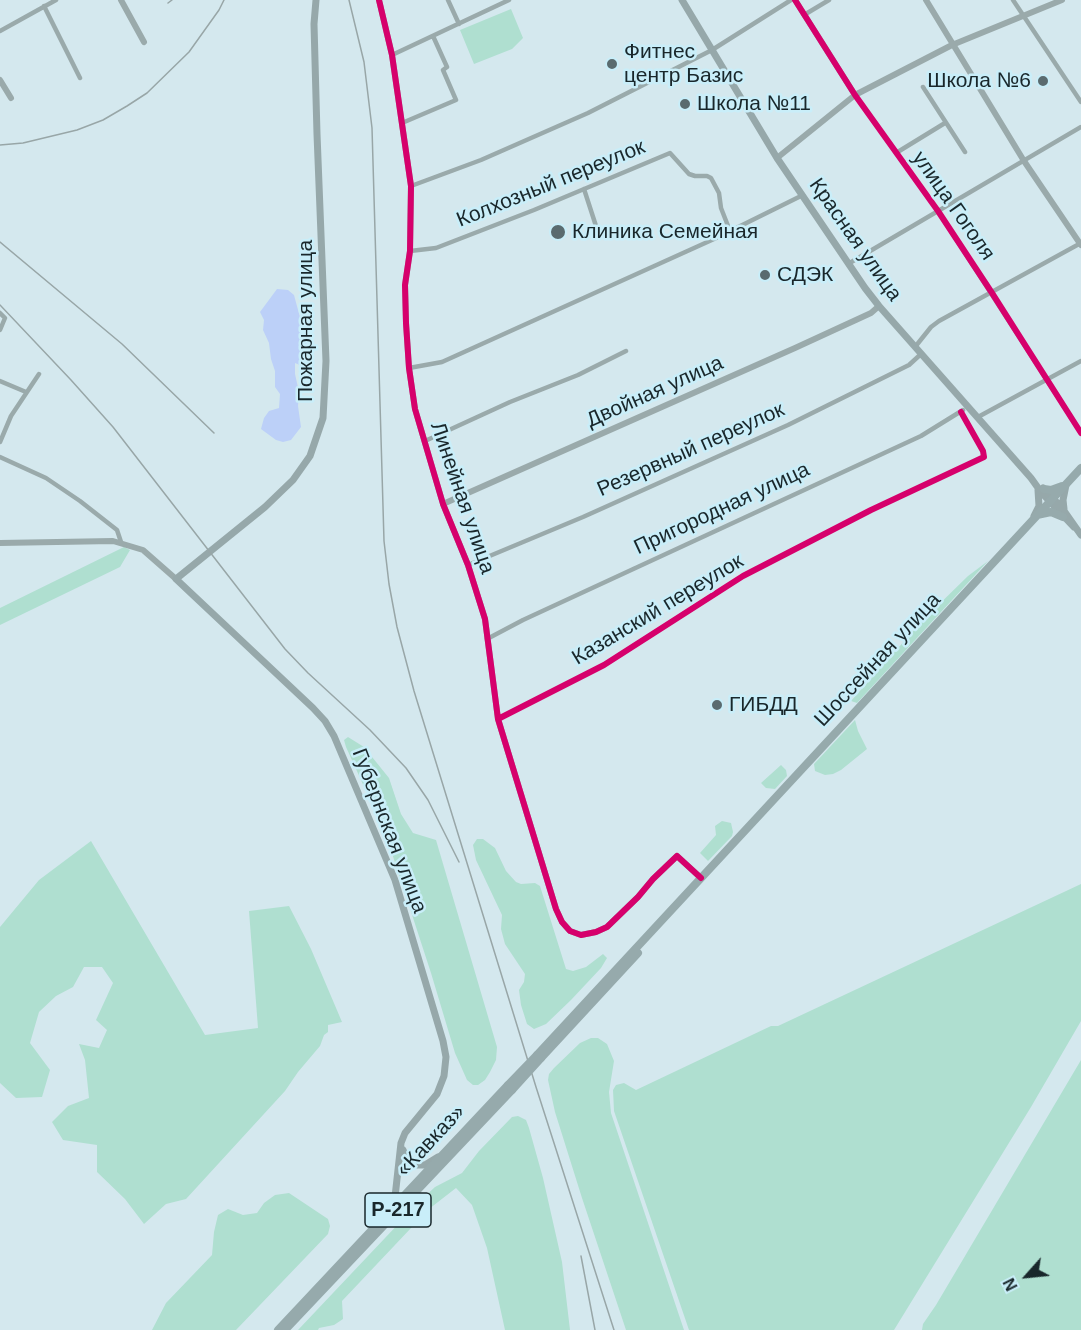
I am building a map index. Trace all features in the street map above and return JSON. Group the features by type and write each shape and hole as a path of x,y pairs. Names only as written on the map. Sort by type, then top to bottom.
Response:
{"highway":[{"name":"Шоссейная улица","path":"539,1057 688,898 701,878 1081,468"},
{"path":"1041,488 1057,489 1066,484"},
{"path":"1033,518 1041,513 1051,512 1065,516"},
{"name":"«Кавказ»","path":"278,1330 443,1154 539,1057"},
{"name":"«Кавказ»","path":"285,1330 510,1087"}],"main road":[{"name":"Пожарная улица","path":"176,579 265,507 293,480 310,456 323,418 326,361 317,134 314,24 316,0"},
{"name":"Красная улица","path":"682,0 777,158 879,306 1081,535"},
{"path":"1065,516 1063,500 1066,484"},
{"path":"1033,518 1039,506 1041,488"},
{"name":"Губернская улица","path":"176,579 325,722 334,736 380,841 395,880 446,1057 444,1076 437,1094 405,1133 401,1143"},
{"path":"401,1143 404,1155 414,1165 425,1165 443,1154"},
{"path":"394,1206 401,1143"}],"street":[{"path":"0,31 56,0"},
{"path":"121,0 144,42"},
{"name":"Линейная улица","path":"379,0 392,55 411,186 410,251 405,285 409,368 415,409 443,504 468,564 484,619 498,719 504,745 562,922 570,932 581,935 607,927 677,856 701,878"},
{"path":"448,0 459,24"},
{"path":"392,55 509,0"},
{"path":"411,186 481,160 576,119 712,50 793,0"},
{"name":"улица Гоголя","path":"793,0 855,95 938,211 1081,433"},
{"path":"804,15 829,0"},
{"path":"915,347 931,327 939,321 1081,244 1024,161 926,0"},
{"path":"1013,0 1081,102"},
{"path":"777,158 855,95 952,45 1062,0"},
{"path":"44,6 80,78"},
{"path":"402,123 456,100 443,70 447,67 433,36"},
{"path":"0,80 11,98"},
{"path":"923,87 965,152"},
{"path":"896,153 945,123"},
{"path":"848,264 1081,128"},
{"name":"Колхозный переулок","path":"410,251 436,248 670,153 689,174 711,178 719,193 721,208 730,231"},
{"path":"584,189 596,226"},
{"path":"409,368 442,362 730,231 803,195"},
{"name":"Двойная улица","path":"443,504 806,343 871,313 879,306"},
{"path":"0,313 5,318 0,330"},
{"path":"425,441 510,402 578,375 626,351"},
{"name":"Резервный переулок","path":"468,564 583,517 788,424 909,365 921,354"},
{"path":"978,417 1081,361"},
{"path":"0,442 11,416 39,374"},
{"path":"0,381 26,392"},
{"name":"Пригородная улица","path":"488,639 533,615 921,436 967,406"},
{"name":"Казанский переулок","path":"498,719 603,665 744,576 877,507 984,457 983,451 961,412"},
{"path":"0,458 46,478 80,501 117,530 121,542"},
{"path":"0,543 121,542 143,550 176,579"}],"green space":[{"path":"511,9 523,38 512,49 474,64 460,30"},
{"path":"124,547 130,550 120,567 0,625 0,608"},
{"path":"988,561 857,703 851,701 923,620 968,576"},
{"path":"855,720 867,749 833,774 825,775 815,771 814,764"},
{"path":"348,737 364,747 389,778 401,814 413,833 436,840 497,1047 496,1060 490,1072 478,1085 473,1085 467,1080 455,1053 386,835 346,747 344,740"},
{"path":"781,765 786,770 787,776 775,789 766,788 761,783"},
{"path":"722,821 731,823 732,836 708,861 700,853 716,835 715,826"},
{"path":"477,839 483,839 495,848 506,871 516,882 535,883 540,886 566,969 573,971 586,967 603,954 607,958 601,968 571,1000 546,1024 534,1029 527,1024 521,1005 519,990 524,982 525,974 505,944 501,929 502,915 476,860 473,845"},
{"path":"91,841 205,1035 258,1028 249,911 289,906 311,949 342,1022 328,1025 328,1032 324,1035 320,1046 285,1091 186,1199 166,1204 144,1224 125,1199 97,1172 97,1145 63,1140 52,1122 68,1106 89,1098 85,1060 79,1044 99,1048 107,1030 96,1020 113,983 102,967 84,967 73,987 56,996 39,1012 30,1043 50,1070 42,1097 16,1098 0,1083 0,927 39,880"},
{"path":"1081,884 1081,1021 894,1330 689,1330 614,1111 613,1090 616,1085 624,1083 636,1090"},
{"path":"591,1038 598,1038 607,1044 614,1061 609,1092 611,1113 684,1330 626,1330 582,1198 555,1112 548,1080 554,1068 580,1043"},
{"path":"1081,1060 1081,1330 922,1330 923,1324"},
{"path":"518,1116 526,1120 543,1178 562,1262 570,1330 505,1330 487,1248 472,1205 456,1188 429,1209 342,1301 343,1319 334,1325 318,1330 298,1330 420,1201 435,1187 462,1173 479,1151 512,1117"},
{"path":"289,1193 328,1219 330,1226 328,1234 236,1330 152,1330 166,1303 212,1255 218,1215 228,1209 243,1215 257,1213 264,1203 275,1195"}],"water":[{"path":"277,289 288,290 294,295 301,321 300,332 306,339 308,353 307,368 295,363 301,427 291,440 283,442 276,440 261,429 269,411 279,408 280,394 275,387 275,371 269,343 263,330 264,320 260,312"}],"railway":[{"path":"168,3 172,0"},
{"path":"0,145 23,143 77,130 103,120 127,106 147,93 189,52 224,0"},
{"path":"349,0 364,62 372,128 384,541 397,627 414,691 536,1087 614,1330"},
{"path":"0,242 122,344 214,433"},
{"path":"0,305 113,427 285,649 370,730 406,768 428,800 459,862"},
{"path":"581,1256 595,1330"}],"cycle path":[{"path":"379,0 392,55 411,186 410,251 405,285 409,368 415,409 443,504 468,565 485,619 498,719 556,909 562,922 570,931 581,935 596,932 607,927 677,856 701,878"},
{"path":"795,0 855,95 938,211 1081,433"},
{"path":"498,719 604,665 743,576 871,510 984,457 983,451 961,412"}],"place":[{"name":"Фитнес центр Базис","path":"612,64"},
{"name":"Школа №6","path":"1043,81"},
{"name":"Школа №11","path":"685,104"},
{"name":"Клиника Семейная","path":"558,232"},
{"name":"СДЭК","path":"765,275"},
{"name":"ГИБДД","path":"717,705"}]}
